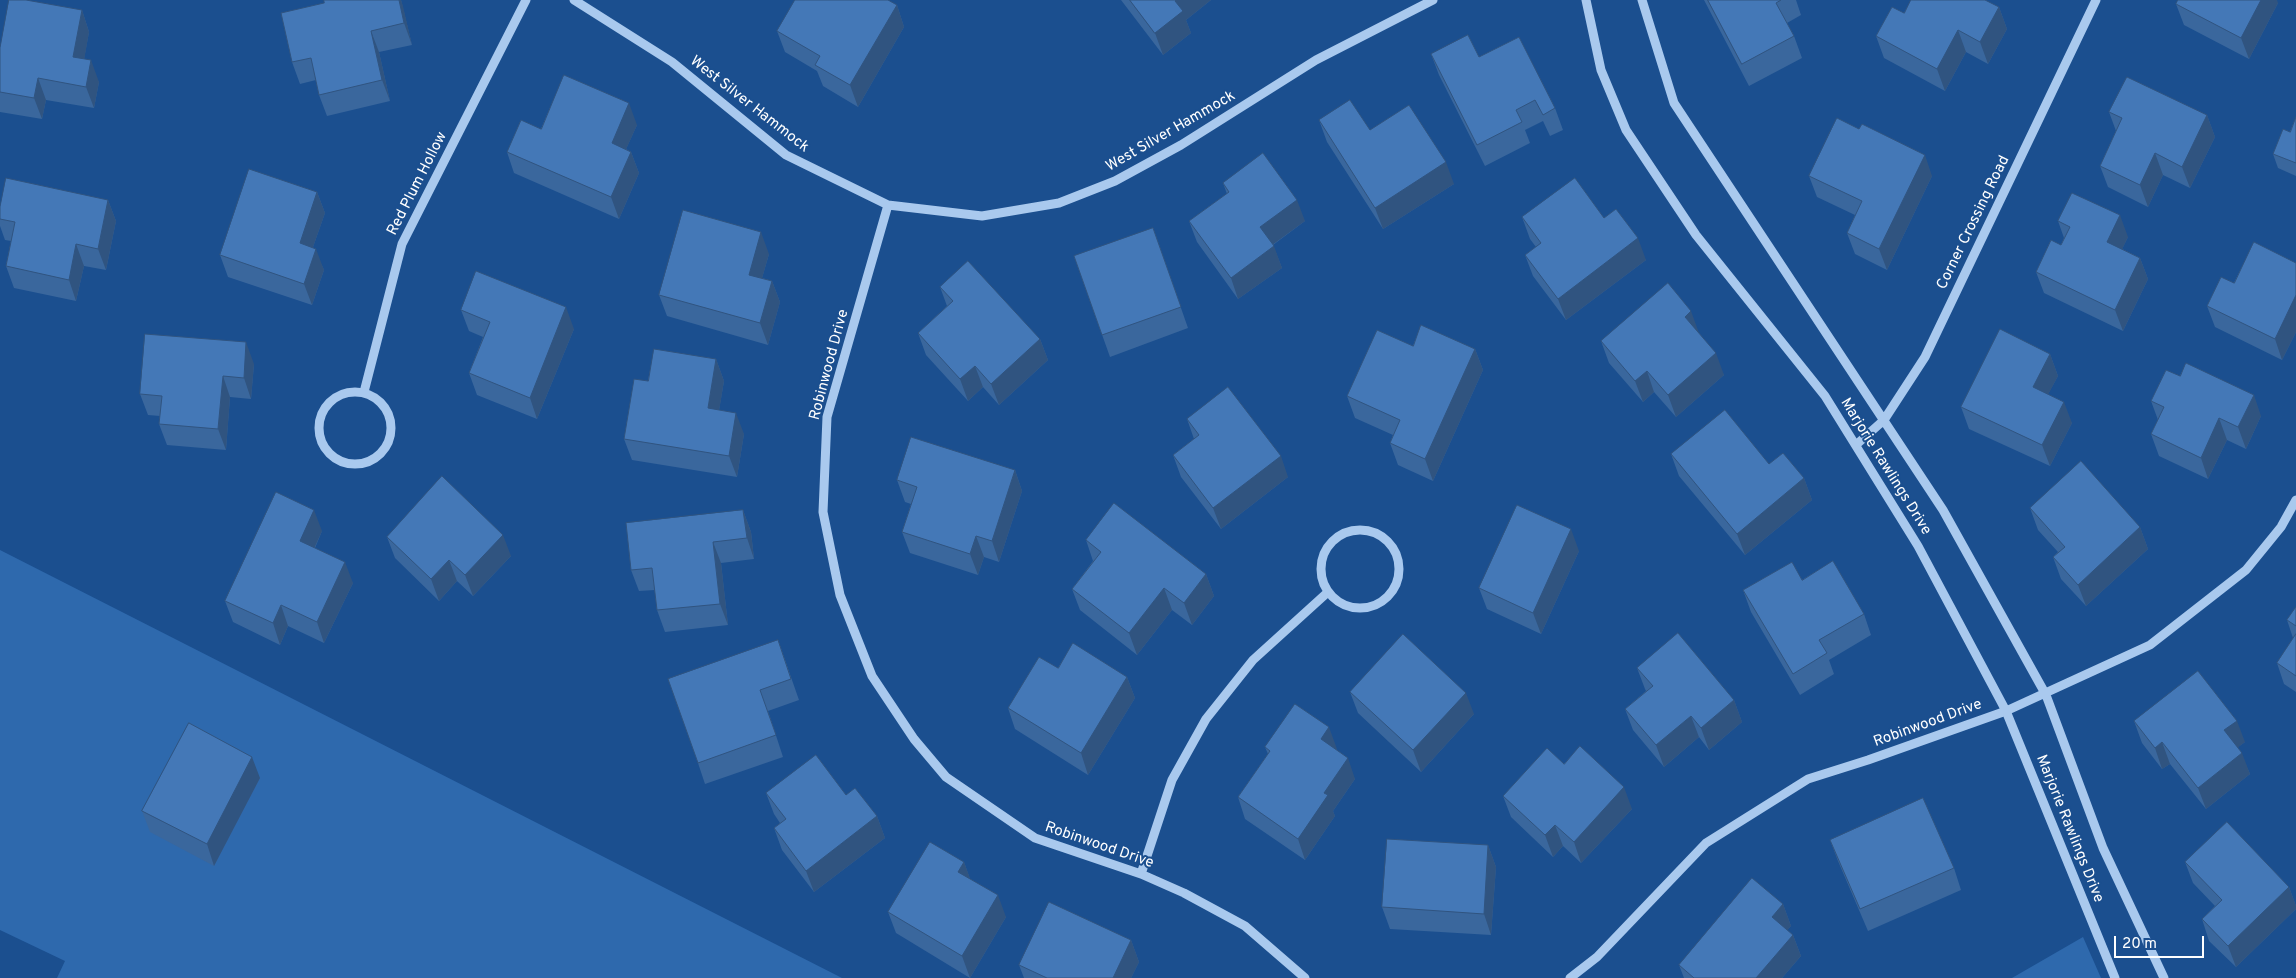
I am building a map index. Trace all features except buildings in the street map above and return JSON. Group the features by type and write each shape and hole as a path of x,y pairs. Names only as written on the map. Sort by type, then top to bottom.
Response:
{"street":[{"name":"Red Plum Hollow","path":"364,392 402,244 526,0"},
{"name":"West Silver Hammock","path":"574,0 672,62 786,154 888,205 982,216 1059,203 1115,181 1181,145 1316,60 1433,0"},
{"name":"Marjorie Rawlings Drive","path":"1586,0 1601,70 1626,130 1696,235 1825,396 1857,444 1918,546 2006,711 2116,978"},
{"name":"Marjorie Rawlings Drive","path":"1642,0 1674,103 1943,510 2046,694 2103,848 2164,978"},
{"name":"Corner Crossing Road","path":"1857,444 1884,420 1925,356 2096,0"},
{"name":"Robinwood Drive","path":"888,205 828,417 823,512 840,596 872,676 914,739 946,777 1035,838 1141,874 1184,893 1244,926 1305,978"},
{"path":"364,392 380,402 389,415 392,430 385,448 376,458 366,463 352,464 340,461 327,452 321,442 318,428 321,414 334,398 344,393 364,392"},
{"name":"Robinwood Drive","path":"1570,978 1597,957 1706,842 1757,808 1808,778 1868,760 2006,711 2150,645 2246,570 2282,527 2296,500"},
{"path":"1357,530 1377,534 1390,544 1397,558 1398,574 1392,592 1383,600 1365,608 1353,608 1338,602 1328,592 1322,580 1320,570 1325,551 1333,541 1347,532 1357,530"},
{"path":"1141,874 1172,780 1206,719 1253,660 1328,592"}],"shaded area":[{"path":"0,550 842,978 57,978 65,961 0,930"},
{"path":"2083,937 2101,978 2012,978"}]}
